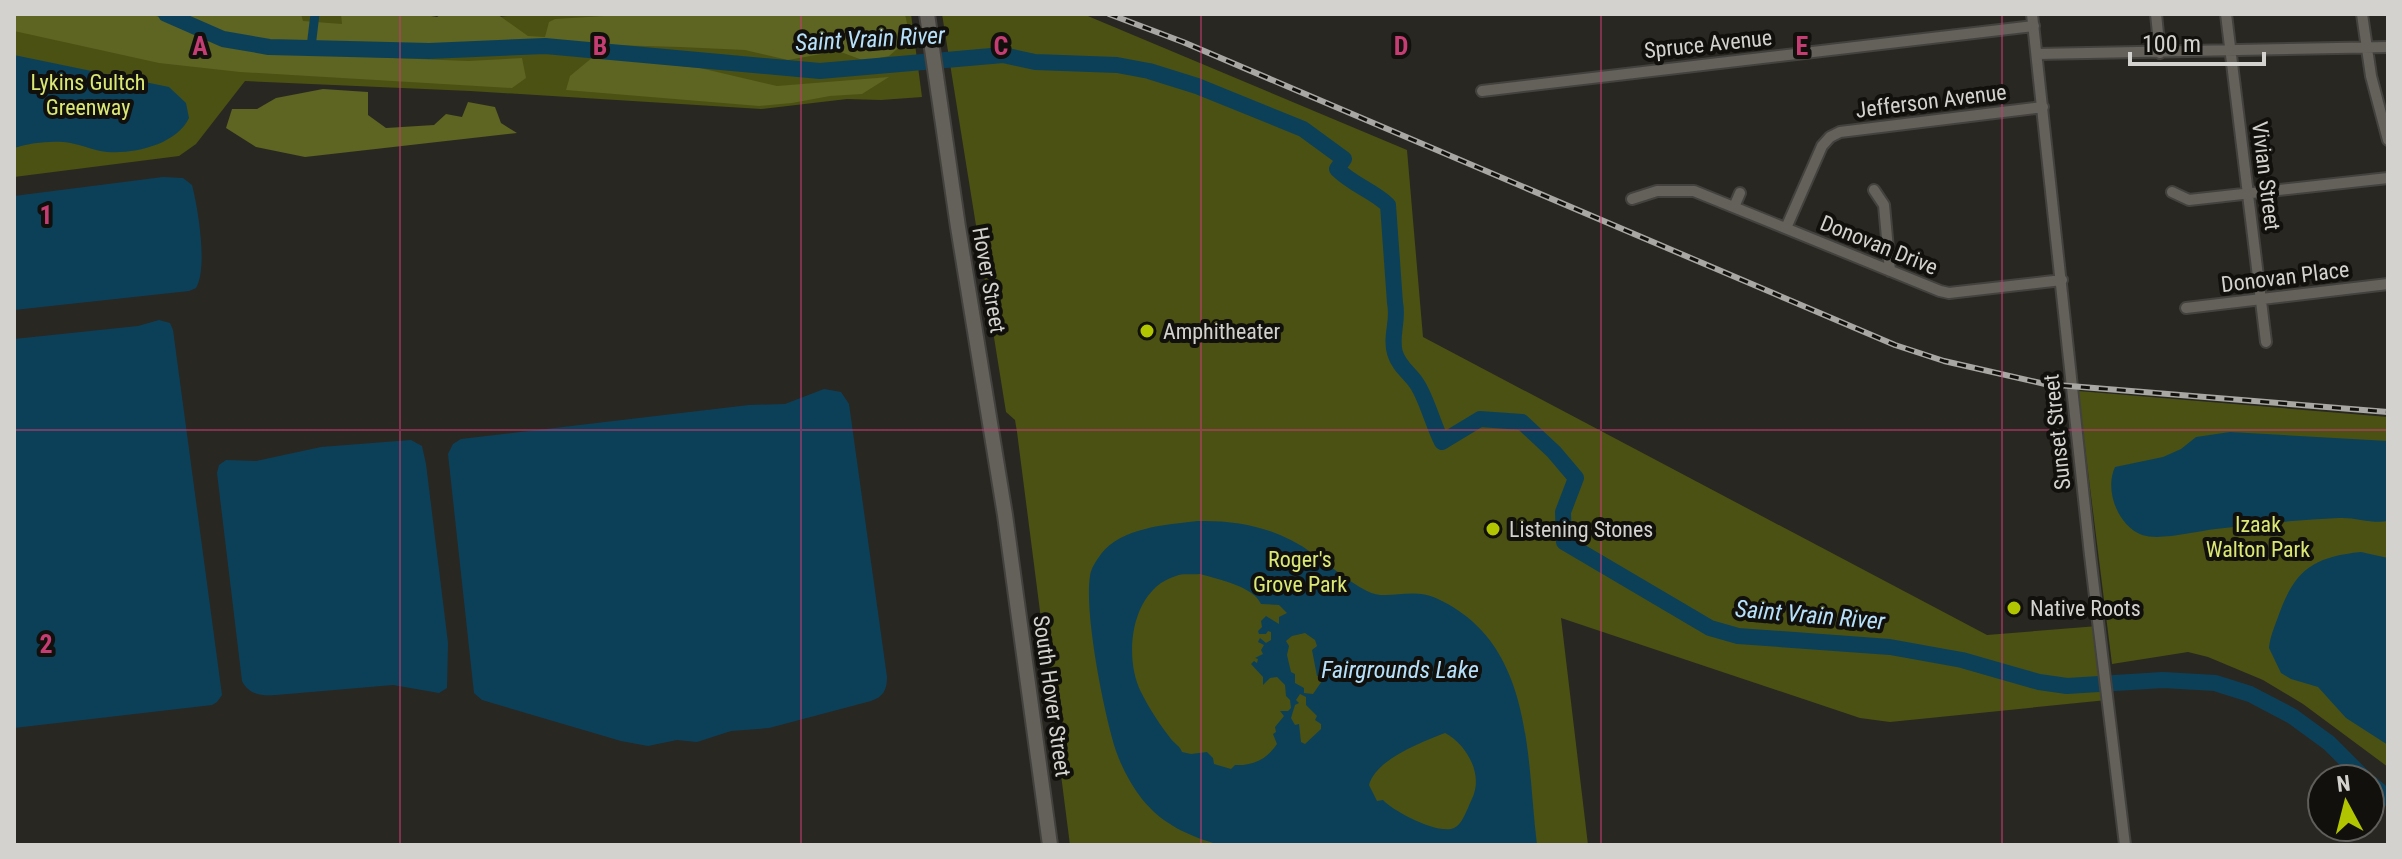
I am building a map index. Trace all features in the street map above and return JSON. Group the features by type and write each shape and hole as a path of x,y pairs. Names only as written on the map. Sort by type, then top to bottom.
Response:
{"main road":[{"name":"Hover Street","path":"928,20 1010,553"},
{"name":"South Hover Street","path":"1010,553 1050,845"}],"street":[{"path":"2156,14 2160,53"},
{"name":"Vivian Street","path":"2226,14 2266,342"},
{"path":"2362,14 2371,76 2388,140"},
{"name":"Sunset Street","path":"2033,20 2125,845"},
{"name":"Spruce Avenue","path":"1482,91 2033,20"},
{"path":"2037,54 2388,47"},
{"name":"Jefferson Avenue","path":"1786,228 1822,146 1840,132 2043,107"},
{"path":"2172,192 2189,200 2388,178"},
{"path":"1874,190 1884,205 1890,271"},
{"name":"Donovan Drive","path":"1632,199 1657,191 1694,191 1949,293 2062,280"},
{"path":"1734,207 1740,193"},
{"name":"Donovan Place","path":"2186,308 2388,284"}],"green space":[{"name":"Lykins Gultch Greenway","path":"14,14 381,14 389,28 526,14 911,14 922,97 847,99 761,109 245,81 196,144 179,156 14,177"},
{"path":"14,14 154,15 219,45 269,53 468,61 522,58 526,78 512,88 240,72 159,63 14,31"},
{"path":"184,14 301,14 303,21 342,24 341,14 420,14 437,17 442,14 497,14 528,36 545,37 549,22 555,19 637,14 905,14 910,38 889,56 865,61 838,51 788,60 745,50 680,47 271,42 228,35"},
{"name":"Roger's Grove Park","path":"942,14 1083,14 1407,150 1423,337 1987,635 2098,626 2107,700 1890,722 1860,718 1561,618 1588,845 1070,845 1017,432 1015,420 1006,412"},
{"path":"593,57 700,68 777,86 889,77 862,94 759,106 566,90 570,76"},
{"path":"323,89 368,92 368,115 386,128 434,125 446,114 462,117 468,102 495,107 501,123 517,133 305,157 256,147 226,128 232,109 257,109 276,98"},
{"name":"Izaak Walton Park","path":"2078,391 2388,417 2388,767 2303,704 2263,680 2208,657 2188,652 2112,664"}],"water":[{"path":"14,55 169,87 186,103 189,118 174,136 137,150 100,151 57,142 14,148"},
{"path":"163,177 183,178 192,185 202,253 200,279 196,288 14,310 14,196"},
{"path":"159,320 170,323 173,330 222,695 212,705 14,728 14,339 138,326"},
{"path":"824,389 841,392 849,404 887,677 885,689 879,697 769,728 731,731 697,742 677,740 648,746 482,700 474,693 448,454 453,444 461,439 749,405 785,404"},
{"path":"2230,432 2388,441 2388,521 2345,518 2308,520 2158,537 2142,535 2126,524 2112,496 2115,467 2163,457 2181,449 2196,437"},
{"path":"411,440 422,446 426,464 448,643 447,688 439,693 393,685 271,695 252,692 242,681 217,473 219,465 226,460 256,461 321,447"},
{"name":"Fairgrounds Lake","path":"1197,521 1228,522 1272,532 1299,544 1367,591 1383,595 1428,595 1469,619 1492,644 1509,673 1519,705 1526,739 1537,845 1220,845 1177,828 1150,808 1127,776 1111,734 1092,638 1090,576 1101,554 1120,538 1145,529","holes":["1185,574 1200,574 1235,584 1251,593 1261,604 1279,605 1287,613 1279,617 1279,624 1266,616 1258,631 1259,634 1271,632 1271,640 1266,643 1260,638 1258,642 1264,645 1261,650 1263,654 1255,658 1258,659 1257,663 1254,661 1251,664 1263,677 1263,685 1270,678 1277,677 1285,685 1291,708 1280,711 1284,716 1273,734 1277,744 1269,754 1254,763 1235,765 1231,769 1214,764 1207,752 1182,752 1144,698 1135,677 1132,643 1140,609 1161,583","1305,633 1315,640 1317,646 1312,650 1317,676 1324,678 1313,694 1304,693 1304,688 1295,683 1295,674 1291,672 1286,641","1300,694 1306,697 1306,705 1321,724 1321,729 1305,744 1301,742 1299,724 1295,725 1291,718 1295,705 1299,703 1296,700","1445,733 1469,757 1476,782 1464,816 1456,827 1438,828 1416,821 1383,800 1377,801 1369,785 1373,776 1390,759"]},
{"path":"2361,552 2388,558 2388,745 2346,718 2318,687 2281,673 2269,648 2284,601 2298,578 2317,563"}],"waterway":[{"name":"Saint Vrain River","path":"166,14 223,39 269,47 429,51 545,46 820,71 1003,55 1035,62 1117,65 1197,86 1303,129 1344,159 1337,169 1343,175 1388,205 1396,310 1394,347 1402,366 1421,390 1442,442 1480,419 1522,422 1576,478 1563,512 1564,542 1710,628 1738,636 1890,647 1962,660 2039,682 2067,686 2163,680 2215,683 2250,694 2292,716 2329,743 2349,763"},
{"path":"311,47 315,14"}],"railway":[{"path":"1109,14 1183,42 1895,345 1944,361 2045,384 2388,412"}],"place":[{"name":"Amphitheater","path":"1147,331"},
{"name":"Listening Stones","path":"1493,529"},
{"name":"Native Roots","path":"2014,608"}]}
